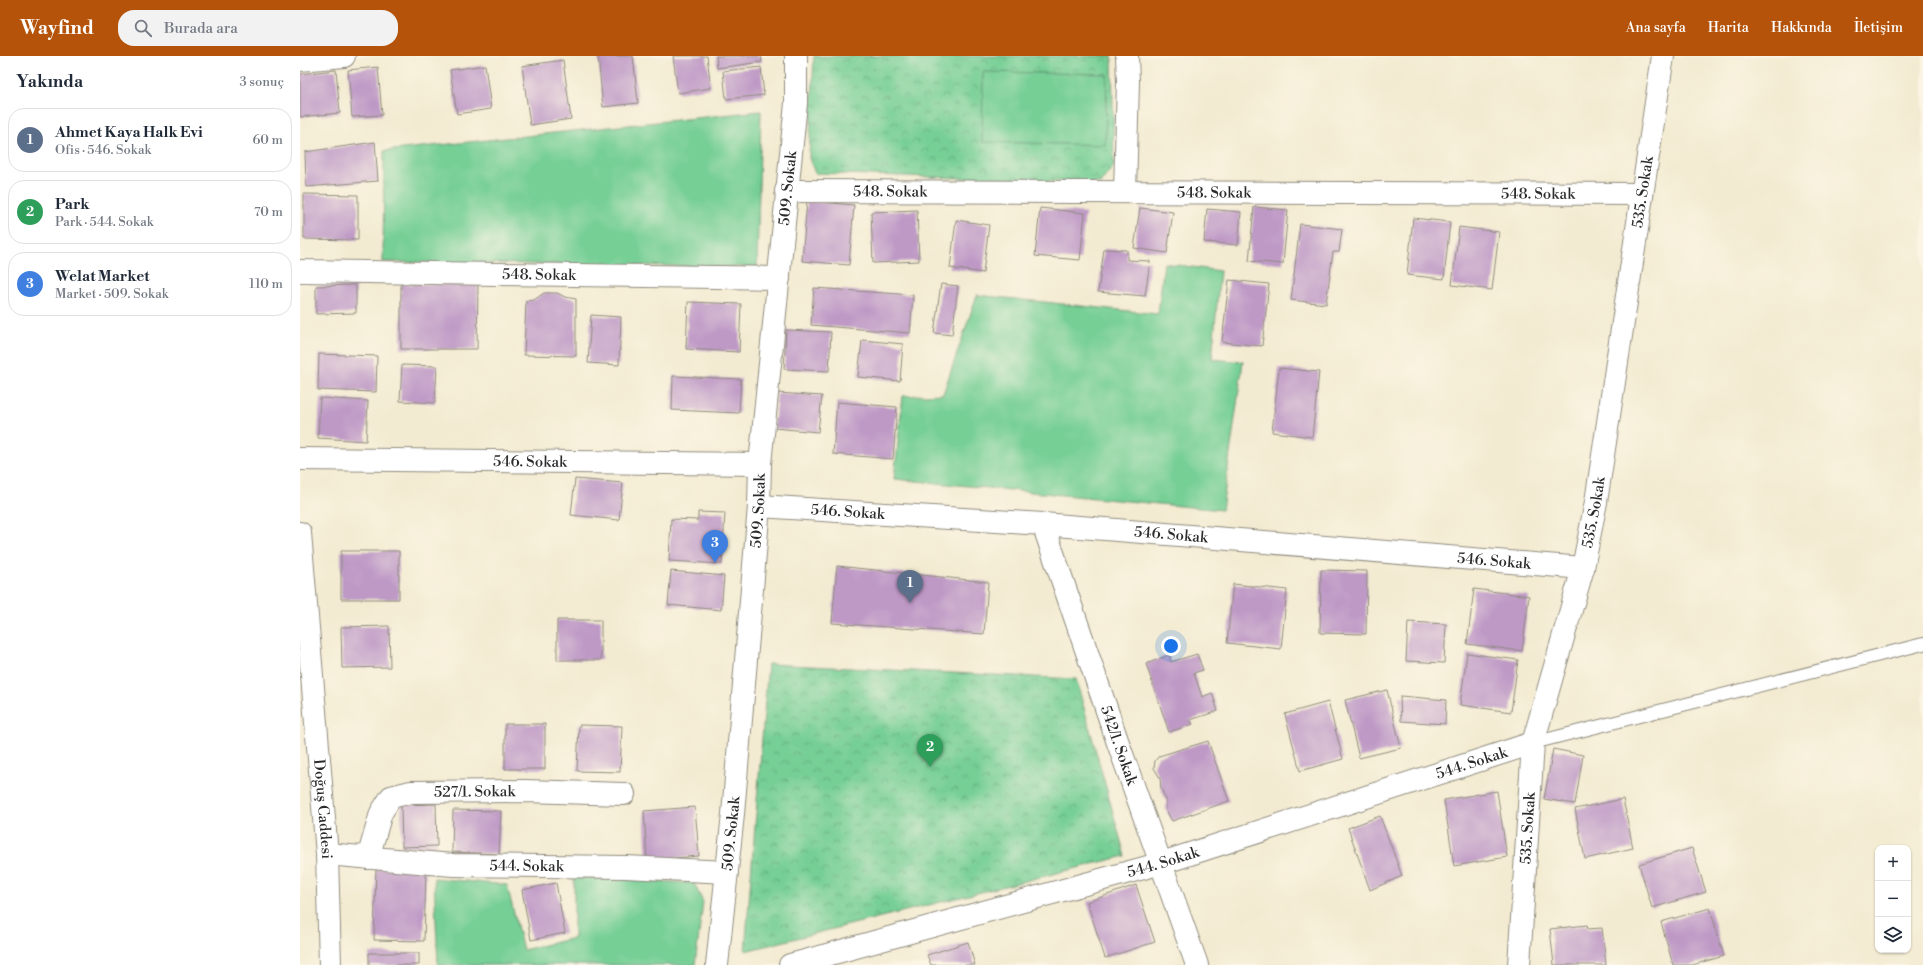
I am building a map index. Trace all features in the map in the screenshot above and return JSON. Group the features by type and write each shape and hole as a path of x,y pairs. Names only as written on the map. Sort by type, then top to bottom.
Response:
{"street":[{"path":"300,60 344,56"},
{"name":"509. Sokak","path":"717,965 727,872 759,506 760,464 779,278 786,191 796,103 796,56"},
{"path":"1125,192 1128,82 1127,56"},
{"name":"535. Sokak","path":"1519,965 1532,743 1583,568 1596,502 1663,56"},
{"name":"548. Sokak","path":"786,191 1642,194"},
{"name":"548. Sokak","path":"300,271 779,278"},
{"name":"546. Sokak","path":"300,459 760,464"},
{"name":"546. Sokak","path":"759,506 1043,524 1583,568"},
{"name":"542/1. Sokak","path":"1043,524 1198,965"},
{"name":"Doğuş Caddesi","path":"300,533 327,854 330,965"},
{"name":"544. Sokak","path":"790,965 1162,863 1532,743"},
{"name":"527/1. Sokak","path":"368,858 381,813 391,797 411,792 525,791 624,794"},
{"name":"544. Sokak","path":"327,854 453,865 626,868 727,872"}],"lane":[{"path":"1532,743 1923,644"}],"green space":[{"path":"814,56 1112,56 1114,166 1100,183 815,173 809,158"},
{"path":"983,72 1107,74 1105,145 982,142"},
{"path":"761,111 757,267 383,262 384,151"},
{"path":"1164,263 1220,271 1212,359 1243,362 1222,510 894,479 903,396 943,394 977,295 1158,314"},
{"path":"768,664 1076,679 1125,856 745,951"},
{"path":"574,877 694,883 703,902 695,965 438,965 434,878 507,885 523,950 574,938"}],"building":[{"path":"598,56 633,56 638,103 603,107"},
{"path":"673,56 707,56 711,88 678,93"},
{"path":"716,56 761,56 762,62 717,68"},
{"path":"563,60 571,119 530,125 522,66"},
{"path":"485,65 491,109 457,114 450,70"},
{"path":"378,67 382,115 352,117 348,70"},
{"path":"761,67 764,95 726,99 723,71"},
{"path":"336,70 340,113 300,117 300,74"},
{"path":"375,142 378,181 306,187 305,152"},
{"path":"304,194 358,195 358,240 304,239"},
{"path":"807,201 854,205 849,265 802,261"},
{"path":"1254,207 1288,210 1283,264 1249,261"},
{"path":"1040,208 1085,213 1080,260 1035,256"},
{"path":"1140,208 1173,212 1167,253 1134,248"},
{"path":"1207,209 1241,212 1238,245 1204,242"},
{"path":"917,210 919,261 873,263 871,212"},
{"path":"1413,218 1450,222 1444,279 1407,275"},
{"path":"956,220 989,225 983,273 950,268"},
{"path":"1300,224 1342,229 1339,252 1333,252 1326,304 1291,300"},
{"path":"1459,227 1499,232 1492,290 1452,285"},
{"path":"1104,249 1127,250 1127,260 1150,261 1145,296 1098,292"},
{"path":"1229,280 1269,284 1262,346 1222,342"},
{"path":"401,284 478,284 477,349 401,349"},
{"path":"941,284 958,286 952,335 934,333"},
{"path":"356,285 356,313 316,314 316,286"},
{"path":"814,288 913,295 910,333 811,325"},
{"path":"544,293 557,293 565,297 576,299 576,356 524,355 526,301 534,300"},
{"path":"688,302 741,304 739,352 686,349"},
{"path":"591,315 621,317 619,365 588,363"},
{"path":"786,330 831,332 829,371 784,369"},
{"path":"862,340 903,344 900,381 858,377"},
{"path":"319,354 377,356 376,392 318,390"},
{"path":"402,365 437,366 435,403 400,401"},
{"path":"1279,368 1319,372 1312,437 1272,432"},
{"path":"673,376 741,379 739,413 672,410"},
{"path":"777,393 822,396 818,432 774,428"},
{"path":"320,398 368,401 366,441 318,438"},
{"path":"837,402 897,407 893,459 833,454"},
{"path":"575,479 623,483 619,520 571,515"},
{"path":"698,512 725,513 722,564 669,561 671,519 698,520"},
{"path":"341,551 399,551 399,599 341,599"},
{"path":"837,566 988,582 984,634 832,623"},
{"path":"1321,570 1367,571 1366,634 1320,633"},
{"path":"671,571 724,576 721,610 668,605"},
{"path":"1233,584 1287,590 1281,649 1227,643"},
{"path":"1474,589 1529,596 1522,651 1467,644"},
{"path":"557,620 601,620 601,660 557,660"},
{"path":"1408,622 1446,624 1444,663 1406,661"},
{"path":"389,626 390,667 342,668 341,627"},
{"path":"1467,653 1518,660 1511,712 1460,705"},
{"path":"1197,654 1203,670 1194,673 1202,697 1212,693 1218,711 1190,720 1193,724 1169,732 1146,664 1169,655 1171,662"},
{"path":"1387,690 1401,748 1359,758 1345,700"},
{"path":"1400,696 1446,700 1445,724 1401,721"},
{"path":"1328,702 1343,759 1300,771 1285,714"},
{"path":"505,724 545,724 545,769 505,769"},
{"path":"579,725 622,726 620,772 577,771"},
{"path":"1208,741 1229,801 1172,821 1166,810 1166,800 1161,788 1160,778 1154,768 1155,761 1159,756"},
{"path":"1553,749 1583,755 1575,804 1544,799"},
{"path":"1497,791 1507,857 1454,866 1444,800"},
{"path":"1623,799 1633,848 1585,859 1575,809"},
{"path":"436,804 437,846 402,847 401,805"},
{"path":"695,807 699,856 647,860 644,811"},
{"path":"453,810 501,811 499,854 452,852"},
{"path":"1380,816 1402,876 1370,890 1348,828"},
{"path":"1692,848 1706,892 1652,908 1639,864"},
{"path":"376,868 426,870 424,941 374,940"},
{"path":"556,883 565,933 531,940 522,890"},
{"path":"1136,885 1155,942 1105,958 1087,902"},
{"path":"1710,908 1724,956 1692,965 1673,965 1661,922"},
{"path":"1587,925 1588,929 1602,928 1606,965 1554,965 1550,929"},
{"path":"968,942 975,965 931,965 927,955"},
{"path":"369,953 419,953 419,965 369,965"}],"place":[{"name":"Welat Market","path":"715,563"},
{"name":"Ahmet Kaya Halk Evi","path":"910,603"},
{"name":"Park","path":"930,767"}]}
